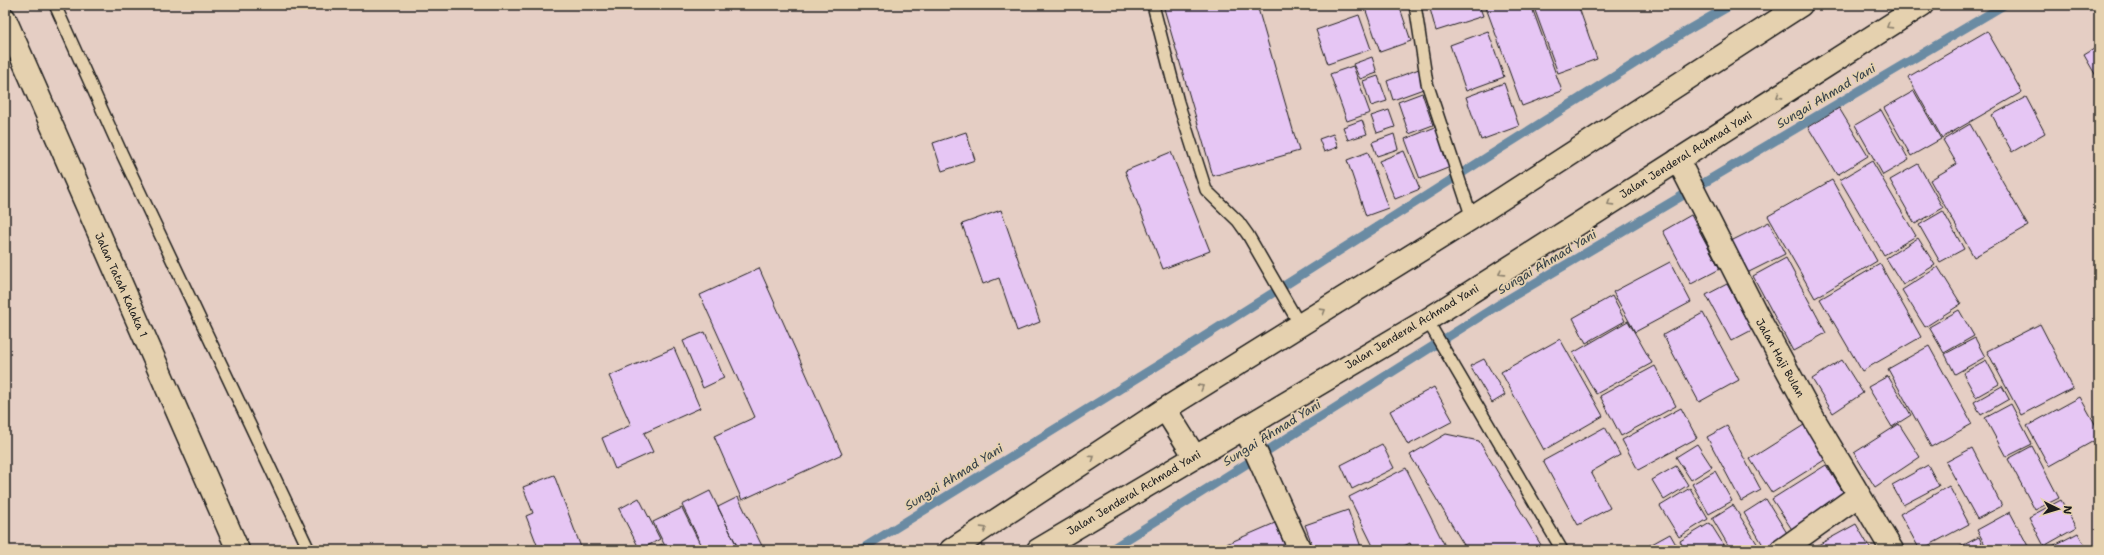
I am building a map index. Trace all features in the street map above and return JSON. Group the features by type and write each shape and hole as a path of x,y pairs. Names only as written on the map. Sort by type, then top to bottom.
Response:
{"main road":[{"path":"951,550 1165,409 1472,218 1801,5"},
{"name":"Jalan Jenderal Achmad Yani","path":"1038,550 1682,168 1922,5"},
{"name":"Jalan Tatah Kalaka 1","path":"5,19 238,550"},
{"name":"Jalan Haji Bulan","path":"1682,168 1760,322 1815,421 1892,550"},
{"path":"1165,409 1195,457"},
{"path":"1245,428 1300,550"},
{"path":"1782,550 1859,495"}],"lane":[{"path":"55,5 122,154 309,550"},
{"path":"1154,5 1178,102 1206,190 1238,221 1248,235 1300,325"},
{"path":"1415,5 1427,83 1472,218"},
{"path":"1427,320 1562,550"}],"building":[{"path":"1163,5 1257,5 1299,151 1213,176"},
{"path":"1373,5 1399,5 1411,41 1380,52 1365,8"},
{"path":"1429,5 1479,5 1483,16 1436,31"},
{"path":"1485,5 1531,5 1562,91 1522,106"},
{"path":"1533,5 1578,5 1597,59 1558,73"},
{"path":"1359,15 1371,49 1328,64 1316,30"},
{"path":"1488,31 1504,77 1466,91 1450,45"},
{"path":"1987,31 2022,92 1942,138 1908,77"},
{"path":"2099,46 2099,81 2084,55"},
{"path":"1372,57 1377,73 1360,79 1353,64"},
{"path":"1353,66 1370,113 1347,121 1330,74"},
{"path":"1419,69 1426,88 1393,100 1387,81"},
{"path":"1378,76 1387,101 1371,106 1363,81"},
{"path":"1504,83 1519,126 1481,140 1466,97"},
{"path":"1914,91 1941,139 1911,156 1884,108"},
{"path":"1422,93 1433,125 1409,134 1398,102"},
{"path":"2026,97 2045,133 2012,152 1992,115"},
{"path":"1839,108 1868,156 1837,175 1808,127"},
{"path":"1389,110 1395,127 1377,133 1371,116"},
{"path":"1881,110 1909,160 1883,175 1855,125"},
{"path":"1362,120 1367,134 1348,140 1343,127"},
{"path":"1970,124 2028,226 1974,257 1930,180 1957,164 1943,140"},
{"path":"1438,126 1453,166 1420,179 1405,139"},
{"path":"966,132 975,160 942,171 933,143"},
{"path":"1333,134 1338,147 1324,152 1319,139"},
{"path":"1394,134 1398,149 1377,156 1372,142"},
{"path":"1404,151 1420,189 1395,199 1379,161"},
{"path":"1171,152 1210,251 1163,269 1125,171"},
{"path":"1368,152 1388,208 1366,216 1347,160"},
{"path":"1872,161 1916,236 1884,255 1840,180"},
{"path":"1918,164 1943,208 1915,224 1890,180"},
{"path":"1832,180 1877,261 1815,298 1768,216"},
{"path":"1001,210 1040,322 1017,331 999,278 983,284 962,224"},
{"path":"1943,211 1964,249 1940,262 1919,225"},
{"path":"1691,215 1720,269 1691,284 1663,231"},
{"path":"1769,222 1785,254 1747,273 1731,241"},
{"path":"1918,238 1935,265 1903,285 1886,258"},
{"path":"1786,258 1826,333 1793,351 1753,276"},
{"path":"1670,262 1691,302 1635,332 1613,292"},
{"path":"1880,264 1921,337 1862,371 1820,299"},
{"path":"1938,267 1961,304 1925,327 1902,290"},
{"path":"759,268 842,454 742,500 714,436 755,417 700,295"},
{"path":"1727,284 1752,330 1731,341 1706,295"},
{"path":"1612,296 1625,321 1586,343 1573,318"},
{"path":"1959,310 1974,336 1944,353 1929,327"},
{"path":"1703,313 1739,380 1699,402 1663,335"},
{"path":"1628,321 1652,363 1596,394 1573,353"},
{"path":"2040,324 2073,388 2021,415 1987,351"},
{"path":"705,332 724,378 703,388 683,341"},
{"path":"1975,338 1985,357 1955,374 1945,354"},
{"path":"1560,339 1603,416 1544,450 1501,372"},
{"path":"1929,346 1972,424 1931,447 1888,369"},
{"path":"674,348 700,408 644,433 653,452 615,469 602,438 631,425 609,376"},
{"path":"1484,359 1505,395 1492,403 1470,366"},
{"path":"1842,360 1863,393 1833,413 1812,379"},
{"path":"1986,360 1999,384 1976,397 1963,373"},
{"path":"1655,366 1676,406 1621,436 1600,396"},
{"path":"1888,376 1911,415 1892,427 1868,387"},
{"path":"2002,386 2009,399 1981,415 1974,402"},
{"path":"1434,387 1453,421 1408,445 1390,411"},
{"path":"2080,397 2099,431 2099,438 2049,466 2027,426"},
{"path":"2011,404 2032,444 2006,457 1985,418"},
{"path":"1681,408 1697,438 1638,470 1622,440"},
{"path":"1899,424 1920,457 1875,487 1854,453"},
{"path":"1804,425 1826,459 1772,493 1750,459"},
{"path":"1727,426 1761,490 1741,501 1707,437"},
{"path":"1605,427 1620,455 1591,472 1610,508 1578,525 1543,461"},
{"path":"1446,434 1479,441 1544,550 1467,550 1410,455"},
{"path":"1382,444 1394,468 1352,489 1341,465"},
{"path":"1697,444 1712,467 1691,480 1676,457"},
{"path":"2032,446 2059,498 2035,510 2008,459"},
{"path":"1972,448 2002,506 1977,519 1946,462"},
{"path":"1826,465 1848,500 1795,534 1772,499"},
{"path":"1928,465 1939,486 1903,505 1892,485"},
{"path":"1676,466 1688,485 1664,500 1652,480"},
{"path":"1406,468 1447,550 1413,550 1410,543 1396,550 1375,550 1349,497"},
{"path":"1715,471 1732,501 1709,514 1692,484"},
{"path":"554,475 582,550 539,550 526,516 533,513 523,487"},
{"path":"1949,486 1969,524 1920,550 1900,514"},
{"path":"1690,488 1708,519 1679,537 1660,506"},
{"path":"710,491 739,550 704,550 682,505"},
{"path":"738,497 764,550 739,550 718,507"},
{"path":"639,498 660,539 640,550 619,509"},
{"path":"1766,499 1790,538 1770,550 1766,550 1744,513"},
{"path":"2061,500 2076,528 2044,546 2029,517"},
{"path":"1733,505 1761,550 1731,550 1712,518"},
{"path":"682,508 703,550 667,550 653,522"},
{"path":"1348,510 1362,550 1314,550 1305,525"},
{"path":"2010,512 2029,548 2025,550 1988,550 1977,530"},
{"path":"1275,523 1287,550 1215,550 1215,549"},
{"path":"1710,523 1727,550 1685,550 1680,541"},
{"path":"1856,524 1871,550 1809,550"},
{"path":"2078,533 2087,550 2047,549"},
{"path":"1670,534 1679,550 1641,550"},
{"path":"1979,537 1985,550 1954,550"},
{"path":"662,544 664,550 649,550"}],"waterway":[{"name":"Sungai Ahmad Yani","path":"860,550 1189,346 1686,31 1731,5"},
{"name":"Sungai Ahmad Yani","path":"1110,550 1503,302 2004,5"}]}
